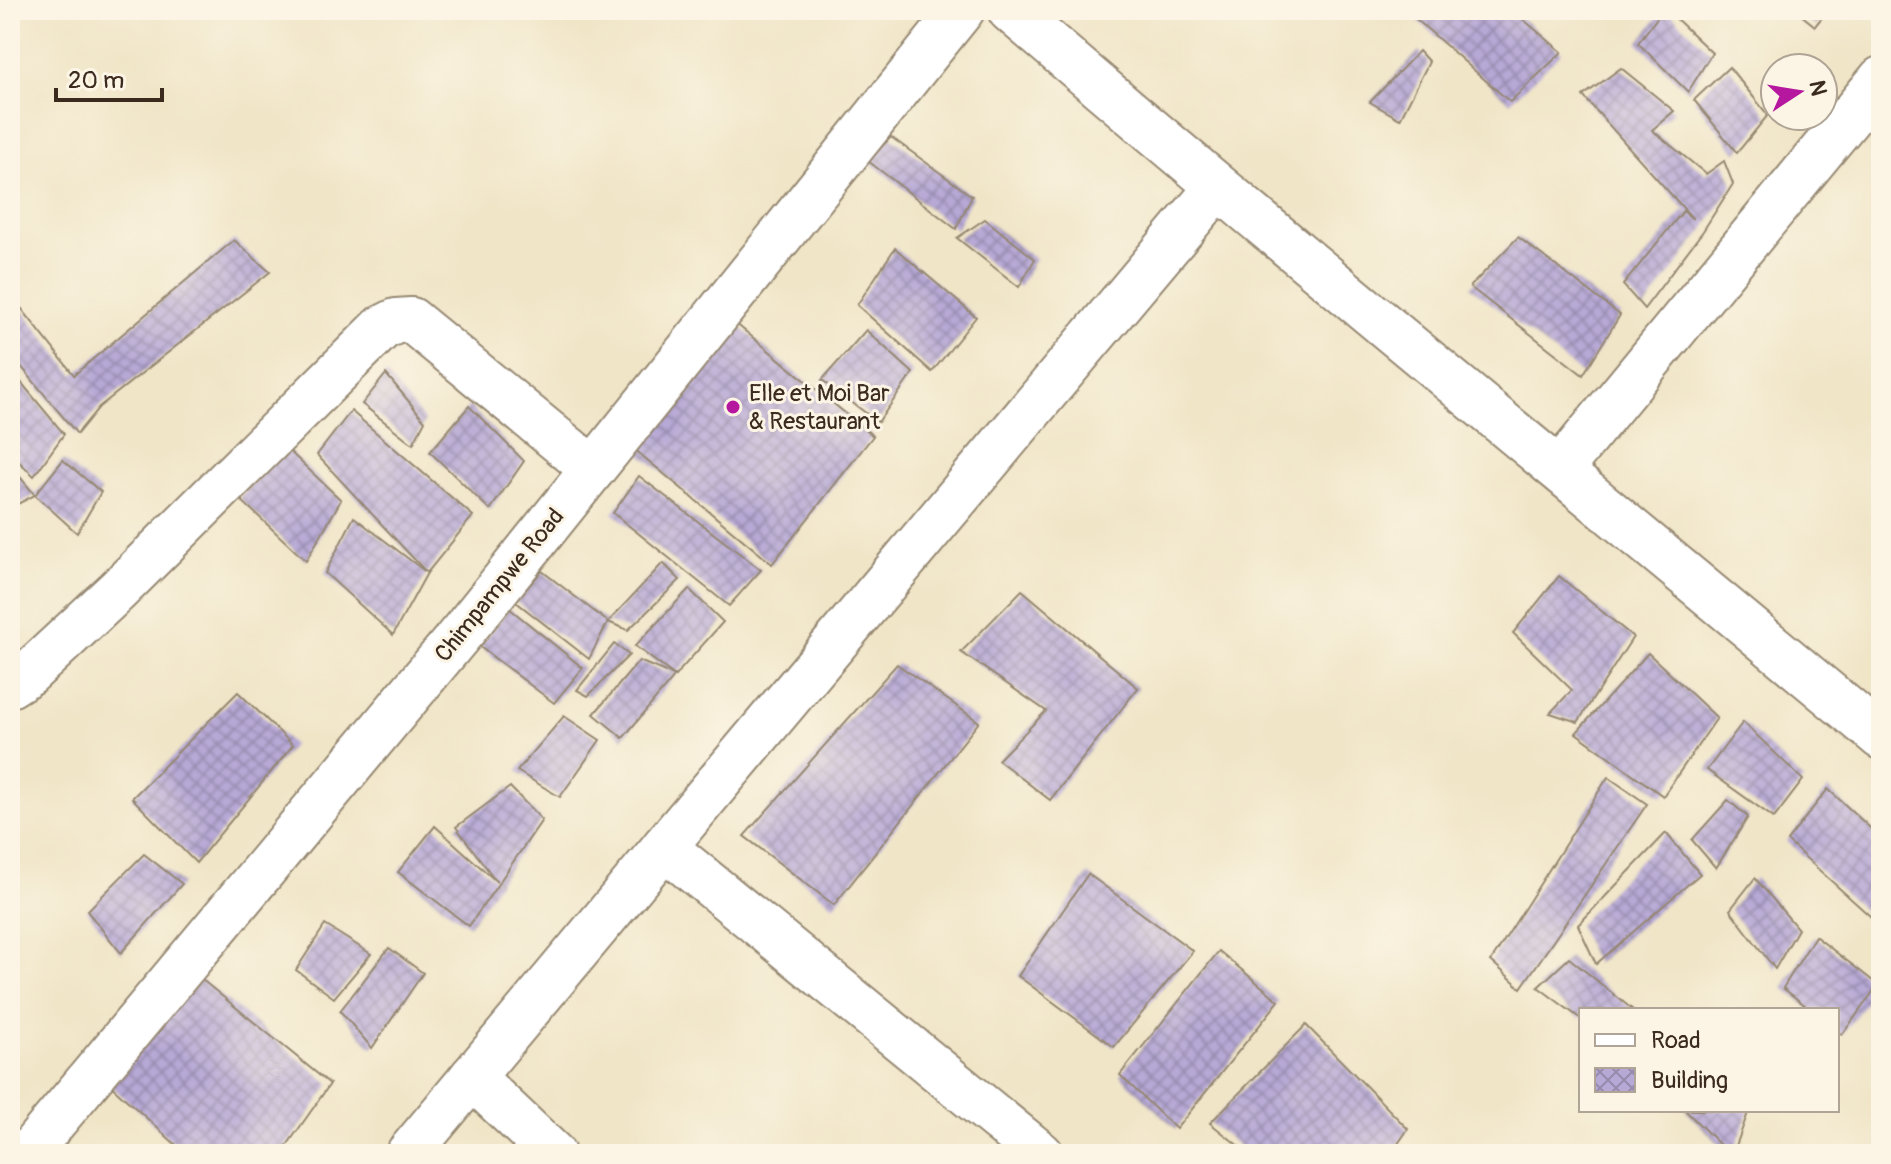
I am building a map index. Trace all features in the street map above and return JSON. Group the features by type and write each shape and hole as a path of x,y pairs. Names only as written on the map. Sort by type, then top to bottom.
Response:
{"street":[{"name":"Chimpampwe Road","path":"27,1154 456,638 962,10"},
{"path":"1010,10 1217,188 1881,737"},
{"path":"1560,469 1881,79"},
{"path":"408,1154 1217,188"},
{"path":"10,685 29,673 117,591 382,328 396,321 411,320 593,469"},
{"path":"664,847 1041,1154"},
{"path":"472,1077 553,1154"}],"building":[{"path":"1426,10 1512,10 1562,52 1510,102 1416,19"},
{"path":"1663,10 1667,10 1712,53 1688,92 1638,43"},
{"path":"1795,10 1828,10 1815,26"},
{"path":"1419,51 1429,62 1400,119 1370,102"},
{"path":"1729,67 1759,104 1759,126 1737,153 1694,100"},
{"path":"1621,68 1674,111 1652,130 1706,174 1724,161 1733,184 1703,231 1644,309 1623,285 1683,211 1693,219 1583,96"},
{"path":"891,137 972,196 956,229 868,161"},
{"path":"985,219 1035,259 1019,287 957,238"},
{"path":"1518,237 1620,315 1583,375 1470,287"},
{"path":"234,240 270,272 99,407 77,434 10,353 10,294 74,375"},
{"path":"895,248 976,317 932,372 857,305"},
{"path":"729,318 873,436 772,564 633,448"},
{"path":"866,330 913,373 878,422 822,380"},
{"path":"10,369 64,434 34,476 10,453"},
{"path":"386,374 425,421 413,444 362,404"},
{"path":"469,406 524,461 490,510 430,452"},
{"path":"351,411 473,516 427,573 317,455"},
{"path":"285,447 341,500 306,561 239,498"},
{"path":"63,460 101,492 77,533 35,495"},
{"path":"10,465 35,495 10,508"},
{"path":"639,476 761,570 729,606 613,513"},
{"path":"354,517 427,573 393,635 325,573"},
{"path":"663,563 680,580 628,630 608,622"},
{"path":"542,571 608,622 589,659 515,601"},
{"path":"1559,576 1633,637 1578,722 1550,713 1572,690 1513,633"},
{"path":"689,589 723,622 675,676 635,646"},
{"path":"1022,590 1138,688 1050,800 998,760 1046,711 961,652"},
{"path":"509,608 583,668 554,703 480,647"},
{"path":"614,644 629,655 588,696 577,690"},
{"path":"1648,653 1717,718 1663,796 1576,733"},
{"path":"639,661 675,676 623,738 594,714"},
{"path":"897,664 979,722 834,905 744,836"},
{"path":"238,692 293,745 196,863 132,798"},
{"path":"564,716 600,740 560,797 517,771"},
{"path":"1743,722 1803,780 1774,818 1707,770"},
{"path":"1608,777 1647,804 1521,988 1491,961"},
{"path":"510,787 542,820 469,926 398,872 435,826 497,882 456,827"},
{"path":"1828,789 1881,838 1881,926 1787,841"},
{"path":"1728,800 1748,817 1716,868 1692,840"},
{"path":"1666,833 1700,874 1596,964 1578,925"},
{"path":"144,854 182,884 121,953 87,911"},
{"path":"1088,874 1193,951 1114,1047 1018,976"},
{"path":"1755,878 1798,929 1775,969 1730,910"},
{"path":"325,925 371,954 334,998 296,970"},
{"path":"1815,936 1878,985 1842,1035 1839,1033 1839,1008 1808,1008 1783,988"},
{"path":"389,948 423,973 372,1048 340,1011"},
{"path":"1219,951 1279,1001 1176,1129 1120,1075"},
{"path":"1569,958 1631,1008 1579,1008 1579,1018 1538,987"},
{"path":"201,979 330,1084 281,1154 186,1154 108,1083"},
{"path":"1306,1025 1408,1129 1391,1154 1249,1154 1210,1123"},
{"path":"1687,1112 1748,1112 1733,1154 1729,1154"}],"place":[{"name":"Elle et Moi Bar & Restaurant","path":"733,407"}]}
